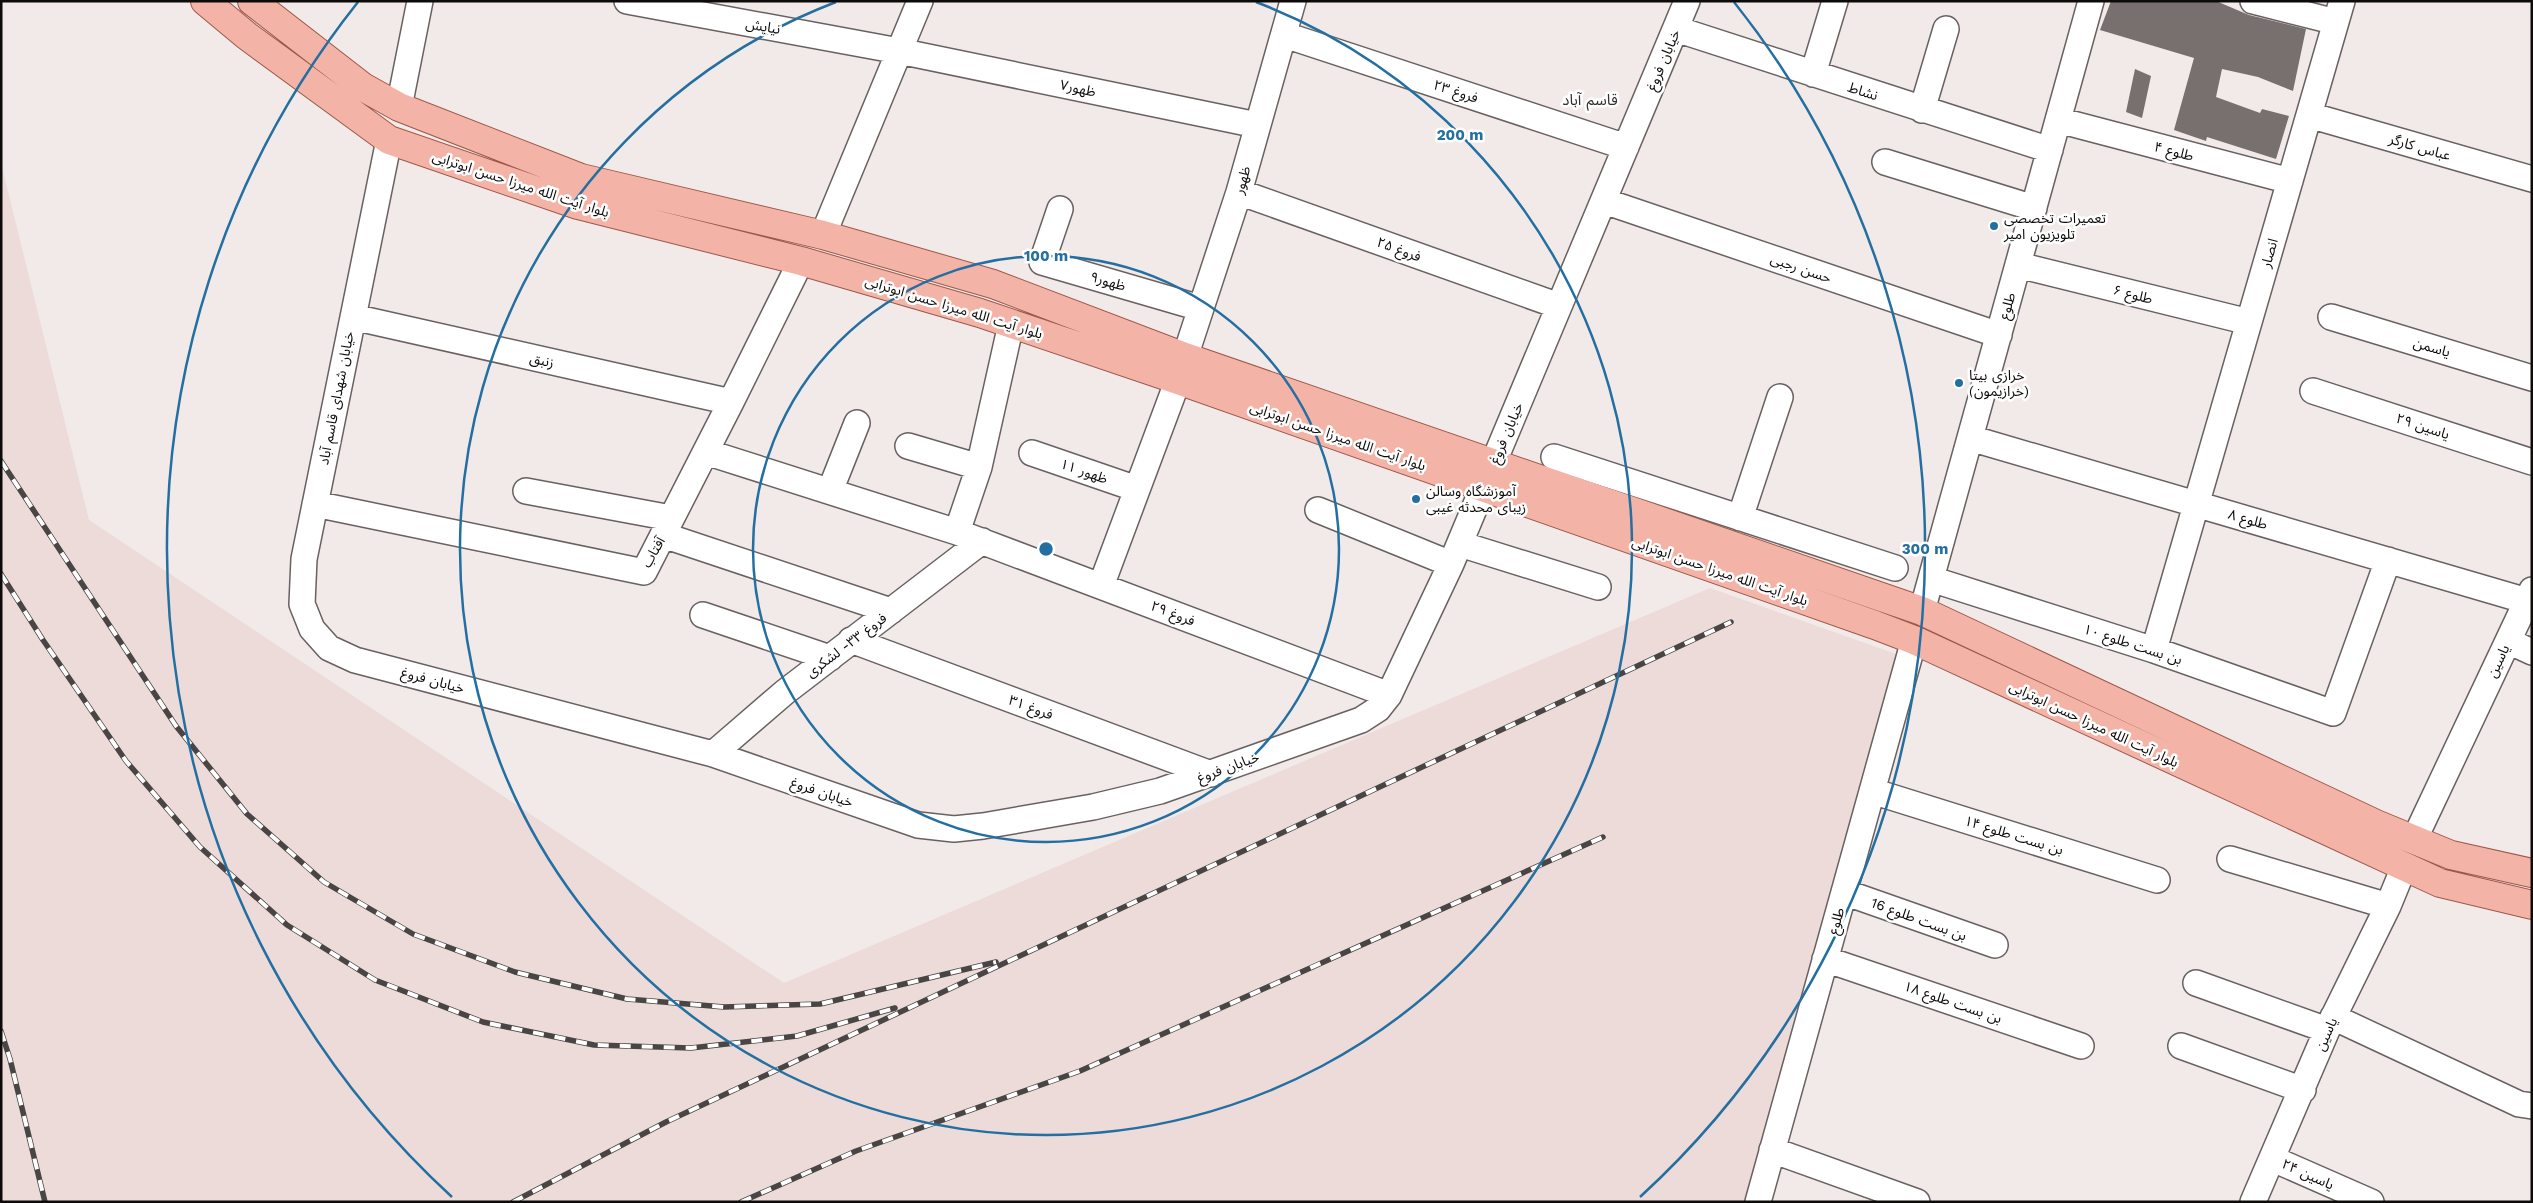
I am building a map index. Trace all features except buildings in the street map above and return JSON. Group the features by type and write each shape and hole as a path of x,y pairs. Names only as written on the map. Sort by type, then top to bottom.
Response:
{"main road":[{"name":"بلوار آیت الله میرزا حسن ابوترابی","path":"205,1 247,36 389,140 578,205 800,261 1011,324 1181,369 1488,476 1914,640 2440,883 2532,905"},
{"name":"بلوار آیت الله میرزا حسن ابوترابی","path":"252,1 357,82 399,107 582,178 823,235 993,284 1181,369"},
{"path":"389,140 399,107"},
{"name":"بلوار آیت الله میرزا حسن ابوترابی","path":"1488,476 1604,503 1922,611 2414,840 2451,855 2532,873"},
{"path":"1914,640 1922,611"},
{"path":"2404,867 2414,840"}],"street":[{"path":"399,107 420,1"},
{"name":"نيايش","path":"627,1 899,51"},
{"path":"823,235 920,1"},
{"name":"ظهور","path":"1100,586 1181,369 1239,192 1257,125 1285,35 1292,1"},
{"name":"خیابان فروغ","path":"329,648 355,660 713,754 918,825 954,829 1093,807 1160,791 1361,720 1378,709 1389,695 1455,554 1687,1"},
{"path":"1813,74 1835,1"},
{"name":"طلوع","path":"1922,611 2091,1"},
{"path":"2253,1 2339,12"},
{"name":"انصار","path":"2154,650 2339,12"},
{"name":"نشاط","path":"1676,29 2050,150"},
{"path":"1922,110 1946,29"},
{"name":"فروغ ۲۳","path":"1285,35 1626,147"},
{"name":"ظهور۷","path":"899,51 1257,125"},
{"name":"عباس کارگر","path":"2309,115 2532,180"},
{"name":"طلوع ۴","path":"2058,120 2290,181"},
{"name":"خیابان شهدای قاسم آباد","path":"329,648 312,629 302,604 304,559 389,140"},
{"path":"1885,162 2034,208"},
{"name":"فروغ ۲۵","path":"1239,192 1559,306"},
{"name":"حسن رجبی","path":"1604,200 1999,335"},
{"name":"ظهور۹","path":"1060,209 1042,262 1200,308"},
{"name":"آفتاب","path":"315,504 644,572 732,402 800,261"},
{"name":"طلوع ۶","path":"2018,265 2249,322"},
{"name":"زنبق","path":"353,317 732,402"},
{"name":"یاسمن","path":"2331,317 2532,378"},
{"path":"957,532 979,467 1011,324"},
{"name":"یاسین ۲۹","path":"2313,391 2532,462"},
{"path":"1740,518 1780,396"},
{"path":"830,491 857,423"},
{"name":"طلوع ۸","path":"1970,438 2388,560 2529,595"},
{"path":"908,446 979,467"},
{"name":"فروغ ۲۹","path":"706,452 957,532 1389,695"},
{"name":"ظهور ۱۱","path":"1032,453 1137,488"},
{"path":"1554,457 1895,568"},
{"path":"1604,503 1612,476"},
{"path":"526,491 667,526 891,611"},
{"path":"1318,510 1455,554 1598,588"},
{"name":"فروغ ۳۳- لشکری","path":"713,754 785,692 982,541"},
{"path":"1830,579 1838,551"},
{"name":"بن بست طلوع ۱۰","path":"1931,579 2154,650 2333,713 2388,560"},
{"name":"یاسین","path":"2414,840 2529,595"},
{"path":"703,615 830,658"},
{"name":"فروغ ۳۱","path":"851,640 1211,774"},
{"name":"طلوع","path":"1758,1202 1914,640"},
{"path":"2508,641 2532,652"},
{"name":"بن بست طلوع ۱۴","path":"1872,791 2157,880"},
{"path":"2230,859 2388,906"},
{"name":"یاسین","path":"2252,1202 2303,1090 2330,1024 2388,906 2404,867"},
{"name":"بن بست طلوع 16","path":"1844,892 1995,946"},
{"name":"بن بست طلوع ۱۸","path":"1825,959 2081,1046"},
{"path":"2196,983 2330,1024 2519,1104 2532,1106"},
{"path":"2181,1046 2303,1090"},
{"path":"1772,1150 1917,1202"},
{"name":"یاسین ۲۴","path":"2273,1158 2371,1202"}],"shaded area":[{"path":"1,163 89,520 784,983 1710,588 1896,654 1745,1202 1,1202"}],"railway":[{"path":"1,461 176,726 247,814 324,882 413,934 515,972 627,999 724,1007 820,1004 996,962"},
{"path":"1,574 43,640 126,761 200,847 287,925 375,980 483,1022 594,1045 691,1048 797,1036 895,1008"},
{"path":"513,1202 666,1122 1731,622"},
{"path":"741,1202 856,1151 1080,1071 1603,837"},
{"path":"1,1031 10,1059 45,1202"}],"place":[{"name":"تعمیرات تخصصی تلویزیون امیر","path":"1994,226"},
{"name":"خرازی بیتا (خرازیمون)","path":"1959,383"},
{"name":"آموزشگاه وسالن زیبای محدثه غیبی","path":"1416,499"}],"district":[{"name":"قاسم آباد","path":"1590,100"}]}
